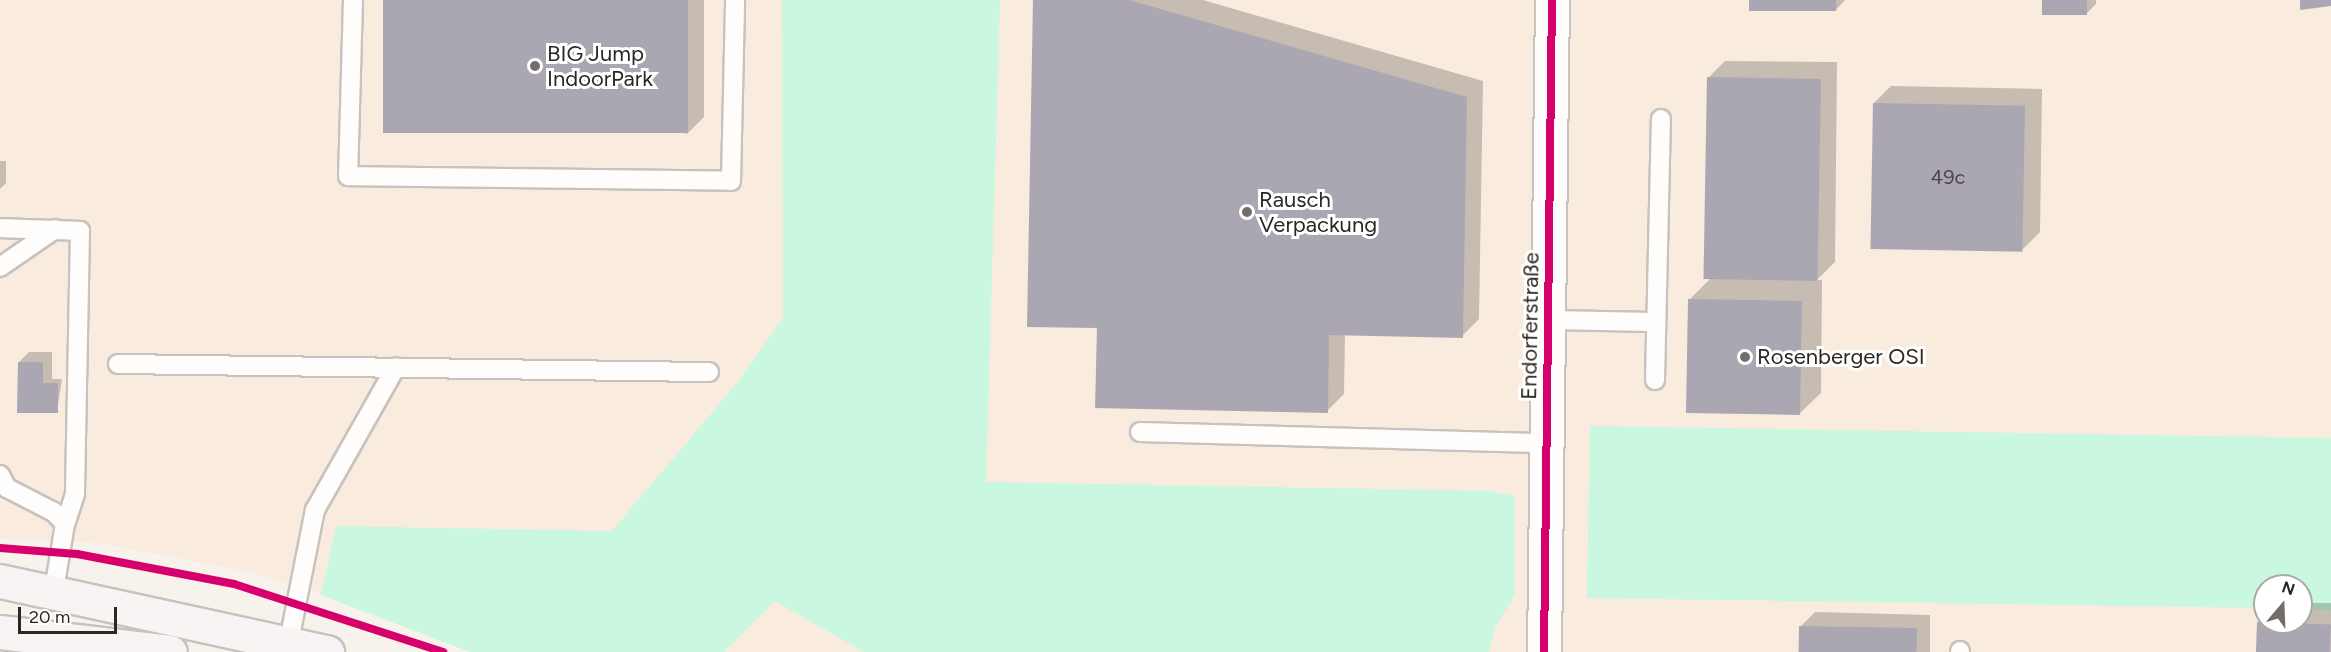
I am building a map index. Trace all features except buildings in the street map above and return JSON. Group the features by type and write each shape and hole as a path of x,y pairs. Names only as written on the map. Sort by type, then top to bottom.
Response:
{"main road":[{"path":"0,581 54,590 289,641 327,652"},
{"path":"3,639 170,652"}],"street":[{"name":"Endorferstraße","path":"1544,652 1552,0"}],"lane":[{"path":"353,0 348,176 731,181 735,0"},
{"path":"1654,380 1661,119"},
{"path":"0,228 80,231 75,494 65,524 54,590"},
{"path":"0,267 55,229"},
{"path":"1548,320 1656,322"},
{"path":"118,364 709,372"},
{"path":"289,641 315,510 396,367"},
{"path":"1140,432 1546,443"},
{"path":"2,483 54,512 65,524"}],"shaded area":[{"path":"0,0 2331,0 2331,652 470,652 355,605 250,572 98,543 0,538"}],"green space":[{"path":"782,0 1000,0 986,482 1489,491 1515,496 1515,595 1495,627 1489,652 864,652 775,601 724,652 470,652 321,595 336,526 612,531 737,383 783,318"},
{"path":"1590,426 2331,438 2331,610 2313,609 2313,574 2253,574 2253,608 1587,598"}],"cycle path":[{"path":"1544,652 1552,0"},
{"path":"0,548 77,554 234,584 443,652"}],"place":[{"name":"BIG Jump IndoorPark","path":"535,66"},
{"name":"Rausch Verpackung","path":"1247,212"},
{"name":"Rosenberger OSI","path":"1745,357"}]}
